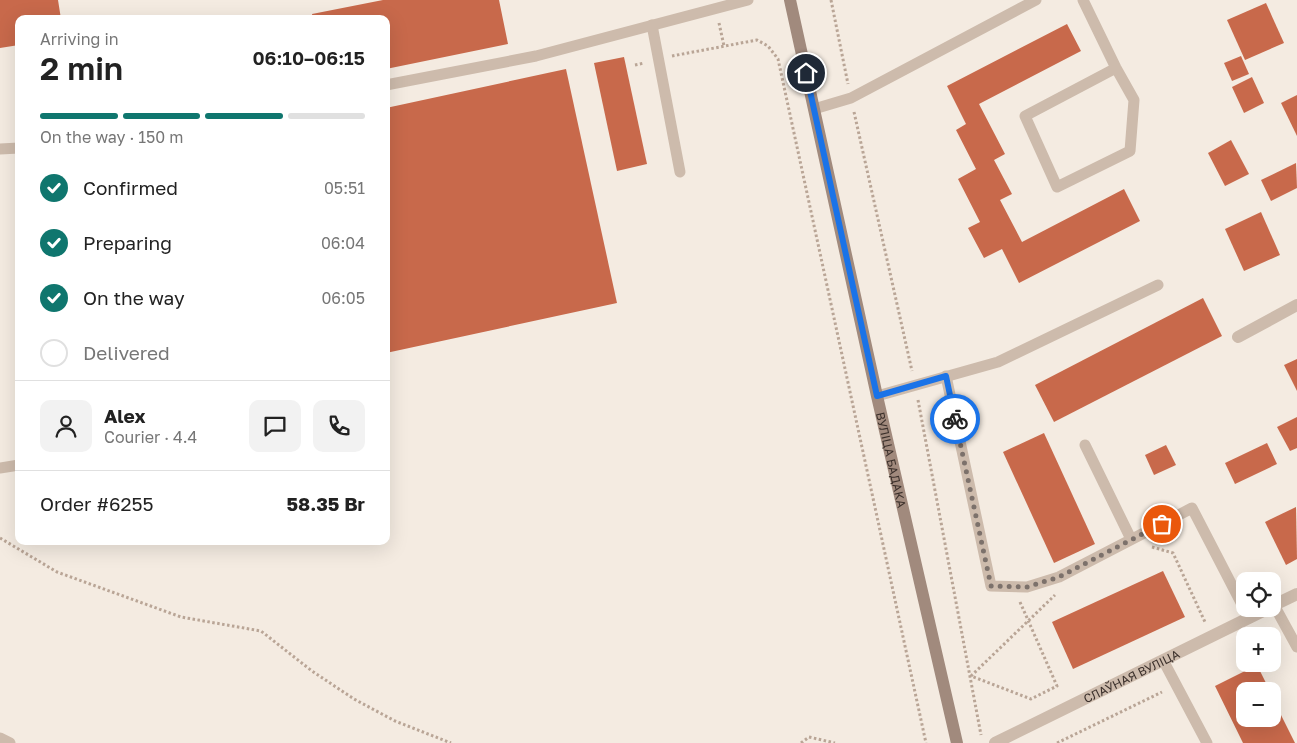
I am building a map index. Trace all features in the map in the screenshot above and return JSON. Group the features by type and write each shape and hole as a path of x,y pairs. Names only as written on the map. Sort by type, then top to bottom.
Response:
{"main road":[{"name":"ВУЛІЦА БАДАКА","path":"790,0 877,396 957,743"}],"street":[{"path":"1238,337 1297,305"},
{"name":"СЛАЎНАЯ ВУЛІЦА","path":"1281,602 1297,594"},
{"name":"СЛАЎНАЯ ВУЛІЦА","path":"995,743 1012,739 1163,660 1249,618"}],"lane":[{"path":"390,84 536,56 748,0"},
{"path":"814,109 851,98 1036,0"},
{"path":"1084,0 1116,68 1134,100 1130,152 1057,187 1025,116 1116,68"},
{"path":"652,25 680,172"},
{"path":"0,149 15,148"},
{"path":"877,396 998,362 1158,285"},
{"path":"946,376 991,586 1027,587 1059,577 1192,508 1249,618"},
{"path":"1086,445 1131,539"},
{"path":"0,468 15,465"},
{"path":"1278,617 1297,646"},
{"path":"1163,660 1207,743"},
{"path":"0,738 10,743"}],"path":[{"path":"635,65 757,40 768,46 778,59 926,743"},
{"path":"0,538 57,572 172,614 261,631 312,671 354,699 394,720 451,743"},
{"path":"1144,550 1153,546 1173,552 1212,636"},
{"path":"1013,586 1028,621 1057,686 1031,699 971,676 1028,621 1056,594"},
{"path":"1057,743 1176,685"},
{"path":"801,743 809,737 835,743"}],"building":[{"path":"0,0 58,0 60,15 15,15 15,46 0,48"},
{"path":"383,0 499,0 508,44 390,68 390,15 312,14"},
{"path":"1266,3 1284,43 1245,60 1227,20"},
{"path":"1067,24 1081,51 979,104 1005,154 994,160 1012,194 1000,200 1022,242 1124,189 1140,221 1019,283 1002,249 984,258 968,228 980,222 958,179 976,169 956,130 966,124 947,86"},
{"path":"1241,56 1249,74 1232,81 1224,63"},
{"path":"624,57 647,164 617,171 594,63"},
{"path":"566,69 617,303 390,352 390,107"},
{"path":"1252,77 1264,103 1244,113 1232,87"},
{"path":"1297,95 1297,136 1281,103"},
{"path":"1231,140 1249,174 1225,186 1208,153"},
{"path":"1296,163 1297,188 1271,201 1261,180"},
{"path":"1261,212 1280,255 1244,271 1225,229"},
{"path":"1203,298 1222,336 1054,422 1035,385"},
{"path":"1297,359 1297,391 1284,365"},
{"path":"1297,417 1297,448 1290,451 1277,427"},
{"path":"1044,433 1095,544 1054,563 1003,452"},
{"path":"1267,443 1277,464 1235,484 1225,463"},
{"path":"1166,445 1176,465 1154,475 1145,455"},
{"path":"1296,507 1297,559 1286,565 1265,522"},
{"path":"1163,571 1185,617 1073,669 1052,622"},
{"path":"1243,672 1260,672 1266,682 1236,682 1236,727 1281,727 1281,715 1295,743 1243,743 1215,686"}],"way so far":[{"path":"955,419 991,586 1027,587 1059,577 1162,524"}],"route":[{"path":"806,73 877,396 946,376 955,419"}]}
